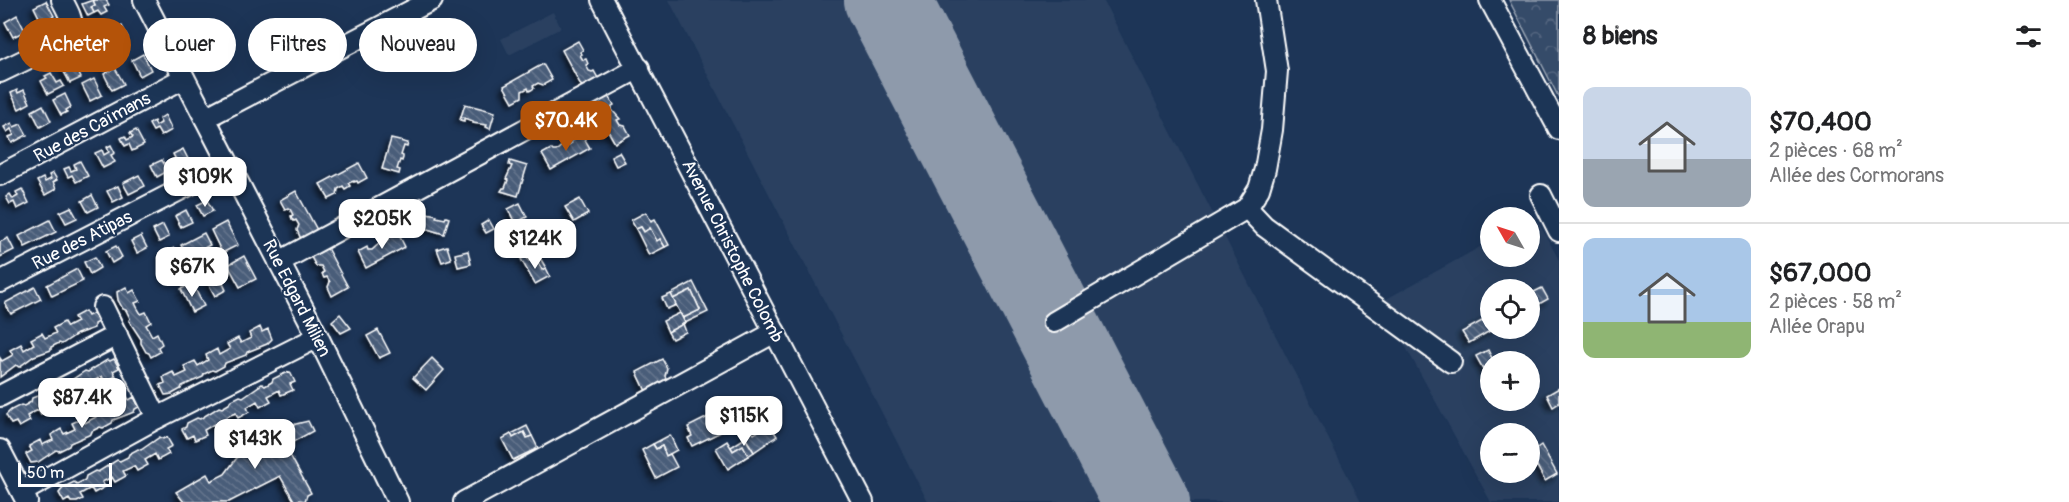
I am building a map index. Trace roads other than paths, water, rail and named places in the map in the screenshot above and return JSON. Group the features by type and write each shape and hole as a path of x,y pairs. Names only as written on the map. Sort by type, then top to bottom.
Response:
{"street":[{"path":"0,72 66,38 72,23 62,0"},
{"name":"Rue Edgard Milien","path":"144,0 318,336 398,502"},
{"path":"205,118 432,0"},
{"name":"Avenue Christophe Colomb","path":"602,0 863,502"},
{"path":"1054,322 1247,208 1259,189 1272,130 1277,71 1266,0"},
{"path":"1490,0 1559,129"},
{"path":"279,262 639,68"},
{"name":"Rue des Caïmans","path":"0,175 184,78"},
{"name":"Rue des Atipas","path":"0,282 228,165"},
{"path":"1541,195 1559,231"},
{"path":"1247,208 1264,225 1451,362"},
{"path":"104,307 157,418"},
{"path":"464,502 775,332"},
{"path":"0,396 117,335"},
{"path":"0,450 25,497 157,418 318,336"}]}
